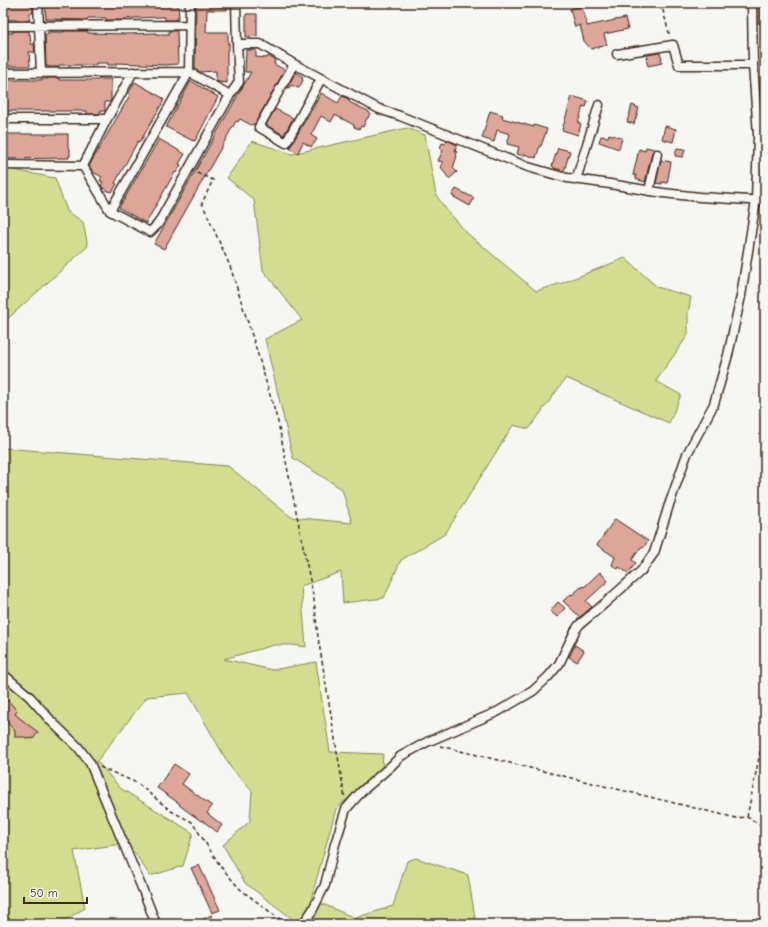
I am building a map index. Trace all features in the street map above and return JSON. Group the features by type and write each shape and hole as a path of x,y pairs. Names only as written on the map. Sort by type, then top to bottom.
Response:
{"street":[{"path":"38,3 41,72"},
{"path":"110,211 189,72 190,3"},
{"path":"83,166 110,211 150,232 158,224 230,95 239,82 236,3"},
{"path":"303,924 312,911 325,885 346,808 361,792 401,756 427,742 497,712 533,691 559,664 579,625 641,571 654,553 687,454 714,404 728,355 741,296 756,200 758,135 753,65 752,3"},
{"path":"3,26 189,25"},
{"path":"237,44 260,44 294,64 379,109 528,167 576,180 649,191 700,197 765,201"},
{"path":"617,54 673,45 678,65 753,65"},
{"path":"294,64 259,127 286,143 322,79"},
{"path":"83,166 133,72"},
{"path":"3,73 189,72 230,95"},
{"path":"576,180 599,105"},
{"path":"3,119 107,119"},
{"path":"649,191 657,154"},
{"path":"3,165 83,166"},
{"path":"3,674 30,697 52,722 78,747 90,763 156,924"}],"path":[{"path":"661,3 673,45"},
{"path":"189,169 213,180 202,203 230,266 278,422 314,600 318,637 346,808"},
{"path":"747,817 765,728"},
{"path":"427,742 736,818 747,817 761,825 765,833"},
{"path":"90,763 137,783 171,811 192,822 221,867 240,889 286,924"}],"green space":[{"path":"407,128 425,135 436,195 446,209 468,234 536,291 562,283 625,258 657,287 691,297 688,314 688,335 656,381 681,395 669,423 566,378 529,429 513,425 445,534 401,560 384,598 343,603 341,572 301,586 306,647 274,645 224,659 272,670 316,662 330,752 383,754 382,768 336,809 311,899 355,918 393,906 407,861 416,858 468,875 476,924 297,924 245,883 223,845 250,821 252,791 231,768 188,693 147,697 97,761 120,788 193,833 183,866 150,876 135,853 122,844 74,851 85,908 58,924 3,924 3,448 228,466 291,517 352,523 342,489 293,458 265,339 302,320 263,270 254,200 227,178 252,141 292,154"},
{"path":"3,168 55,178 67,211 83,222 88,246 3,323"}],"building":[{"path":"3,3 33,3 33,13 30,13 30,20 3,20"},
{"path":"50,3 98,3 112,5 112,3 178,4 179,17 177,17 177,20 165,20 165,17 124,20 106,20 106,18 88,18 87,20 46,19 45,7 49,7"},
{"path":"196,3 227,3 227,10 207,10 206,32 228,32 229,50 227,50 227,83 216,81 216,71 200,72 195,69"},
{"path":"582,6 587,26 625,18 628,29 604,34 607,45 591,49 584,41 580,25 575,27 570,9"},
{"path":"759,7 765,8 765,24 758,23"},
{"path":"246,14 257,14 257,36 246,37"},
{"path":"13,31 29,31 31,44 34,44 35,52 29,52 30,66 3,66 3,33 13,33"},
{"path":"87,31 88,33 169,34 169,31 177,31 178,64 116,63 116,65 108,65 108,63 96,63 96,65 59,65 59,67 48,67 46,66 45,34 48,34 48,32"},
{"path":"246,50 256,50 256,57 267,58 268,56 275,60 274,64 285,70 254,125 240,119 238,122 236,121 164,249 154,244 251,72 245,72"},
{"path":"660,53 662,63 648,66 646,59 648,59 647,55"},
{"path":"296,72 303,77 299,88 291,85 289,88 287,87"},
{"path":"48,78 59,78 59,80 111,79 111,100 110,102 105,102 105,111 100,111 100,114 87,114 87,111 3,111 3,80 41,80"},
{"path":"191,81 218,97 195,141 166,127"},
{"path":"135,82 164,100 140,142 138,141 115,183 117,184 112,192 110,192 101,185 103,182 100,181 102,177 93,172 89,166 130,95 128,94"},
{"path":"321,93 338,103 342,96 350,100 349,102 370,113 363,127 361,126 359,129 335,115 331,122 321,116 311,135 317,139 311,147 303,142 298,153 289,148"},
{"path":"572,96 588,101 586,107 583,106 578,123 581,124 578,135 562,130"},
{"path":"632,105 639,108 634,124 627,122"},
{"path":"275,109 293,118 284,135 266,125"},
{"path":"490,111 503,115 502,118 547,129 536,158 524,154 524,156 517,154 519,147 507,144 510,134 497,130 494,142 482,138"},
{"path":"665,126 676,129 673,142 662,139"},
{"path":"3,134 68,134 70,156 69,158 3,159"},
{"path":"609,134 622,138 619,149 599,142 601,136 608,137"},
{"path":"159,139 185,154 179,164 181,165 176,173 175,172 146,223 119,208"},
{"path":"447,140 457,145 455,151 457,152 457,156 453,168 457,172 449,179 441,167 443,162 438,161 443,150 440,148 442,143 445,144"},
{"path":"646,147 654,149 645,182 636,179 636,175 633,175 639,149 645,151"},
{"path":"558,148 570,151 564,171 552,166"},
{"path":"677,148 685,149 683,157 675,156"},
{"path":"661,160 671,162 667,183 662,182 662,184 656,183"},
{"path":"456,189 474,198 470,206 452,196"},
{"path":"615,519 648,541 643,548 641,547 632,560 636,563 628,573 619,567 618,569 612,565 615,557 597,545"},
{"path":"600,572 608,581 586,601 592,607 580,617 563,601 581,587 584,587"},
{"path":"558,602 565,608 557,617 550,611"},
{"path":"575,645 584,651 577,662 569,657"},
{"path":"8,700 17,711 15,714 38,732 33,739 15,737 15,731 3,718 3,705"},
{"path":"174,764 189,774 182,784 212,806 207,813 222,825 217,832 157,788"},
{"path":"199,865 220,910 212,913 191,868"},
{"path":"211,915 216,924 195,924"}]}
